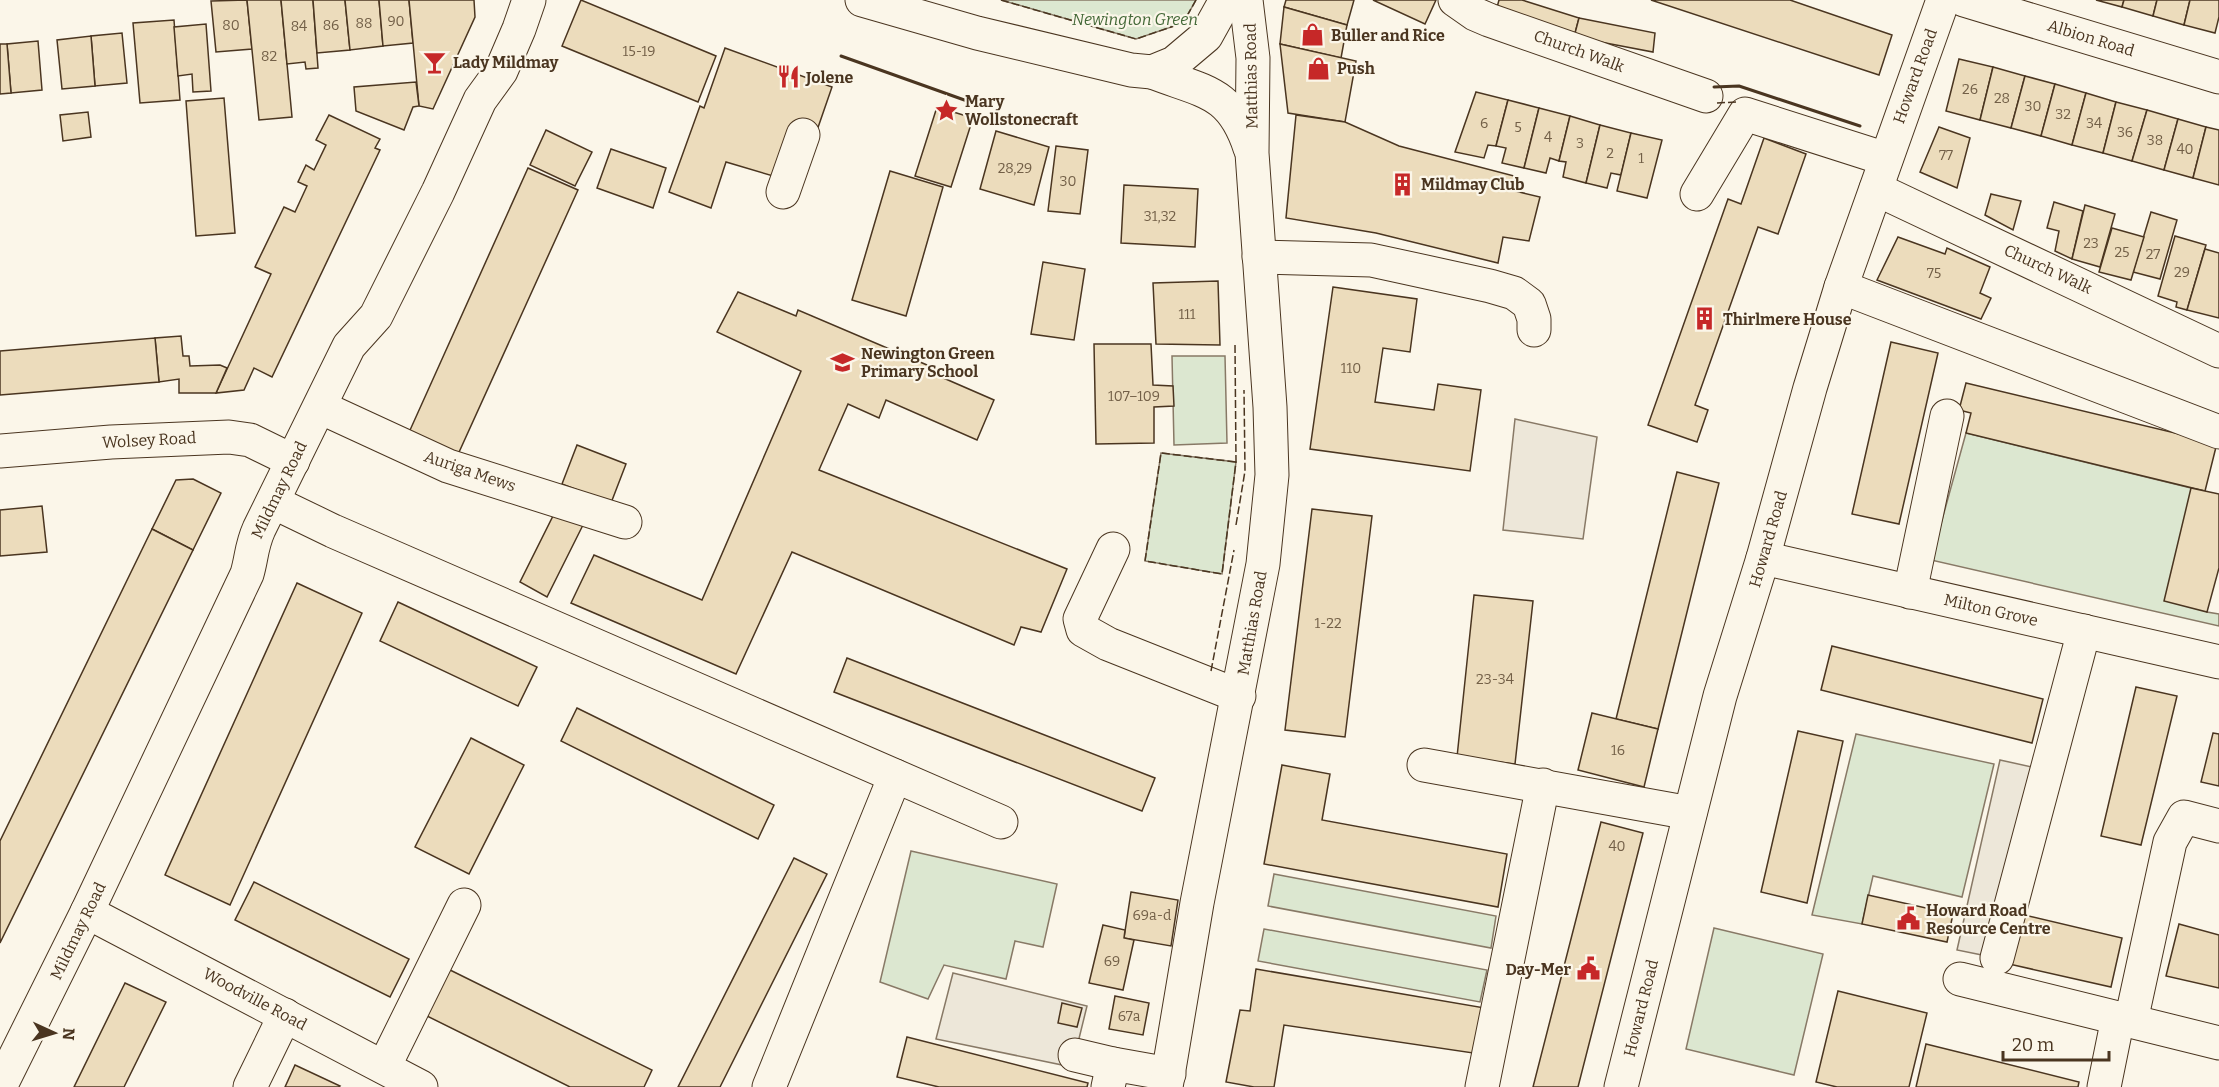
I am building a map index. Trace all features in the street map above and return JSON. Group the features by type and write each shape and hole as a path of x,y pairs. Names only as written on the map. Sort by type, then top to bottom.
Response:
{"street":[{"name":"Mildmay Road","path":"0,1087 87,912 247,574 251,563 251,546 349,346 376,316 438,192 480,100 501,70 529,0"},
{"path":"862,0 977,33 1131,70 1152,72 1174,63 1206,36 1226,0"},
{"name":"Matthias Road","path":"1168,1080 1197,903 1263,564 1272,475 1270,407 1252,153 1253,58 1246,0"},
{"name":"Church Walk","path":"1455,0 1475,14 1489,20 1706,96"},
{"name":"Howard Road","path":"1621,1087 1720,696 1763,558 1809,388 1841,287 1944,0"},
{"name":"Albion Road","path":"1964,0 2219,77"},
{"name":"Matthias Road","path":"1152,72 1213,93 1233,112 1244,131 1252,153"},
{"name":"Church Walk","path":"1697,194 1744,114 1881,174 2219,351"},
{"path":"783,192 803,135"},
{"path":"1259,256 1371,260 1490,286 1514,293 1529,304 1534,319 1534,330"},
{"path":"1841,287 2219,432"},
{"name":"Auriga Mews","path":"320,407 448,466 625,522"},
{"path":"1910,592 1947,416"},
{"name":"Wolsey Road","path":"0,451 111,441 229,437 250,440 293,460"},
{"path":"273,502 333,531 1000,822"},
{"path":"1113,549 1080,619 1083,630 1108,644 1239,696"},
{"name":"Milton Grove","path":"1763,558 2219,662"},
{"path":"1997,958 2084,631"},
{"path":"1424,765 1690,813"},
{"path":"769,1087 895,776"},
{"path":"1482,1087 1543,786"},
{"path":"2104,1087 2125,1020 2170,842 2184,817 2219,826"},
{"path":"384,1067 464,905"},
{"name":"Woodville Road","path":"87,912 421,1087"},
{"path":"1960,979 2219,1043"},
{"path":"250,1087 285,1015"},
{"path":"1076,1055 1111,1076 1168,1080"}],"green space":[{"name":"Newington Green","path":"1001,0 1196,0 1183,23 1136,39"},
{"path":"1172,356 1225,356 1227,443 1174,445"},
{"path":"1966,433 2191,488 2207,612 2219,614 2219,626 1931,560"},
{"path":"1161,453 1236,462 1222,574 1145,561"},
{"path":"1856,734 1994,764 1962,897 1873,876 1862,924 1812,915"},
{"path":"911,851 1057,884 1043,947 1015,941 1006,979 944,965 928,999 880,982"},
{"path":"1274,874 1496,916 1491,948 1268,906"},
{"path":"1714,928 1823,954 1794,1075 1686,1049"},
{"path":"1264,929 1487,970 1480,1002 1258,961"}],"shaded area":[{"path":"1515,419 1597,437 1583,539 1503,530"},
{"path":"2000,760 2041,769 1997,958 1957,950"},
{"path":"953,973 1087,1006 1072,1067 936,1039"}],"building":[{"path":"247,0 252,49 216,52 211,1"},
{"path":"247,0 281,0 292,117 259,120"},
{"path":"281,0 313,0 318,68 306,69 305,62 287,64"},
{"path":"313,0 345,0 350,50 317,53"},
{"path":"345,0 379,0 383,46 350,50"},
{"path":"379,0 409,0 413,43 383,46"},
{"name":"Lady Mildmay","path":"409,0 474,0 475,17 433,109 419,106"},
{"path":"581,0 716,56 698,102 562,46"},
{"path":"1286,0 1354,0 1347,25 1284,7"},
{"path":"1373,0 1436,0 1425,24"},
{"path":"1499,0 1522,0 1579,18 1574,37 1496,11"},
{"path":"1651,0 1790,0 1892,35 1879,75"},
{"path":"2096,0 2124,0 2122,7"},
{"path":"2124,0 2157,0 2153,16 2122,7"},
{"path":"2157,0 2190,0 2184,25 2153,16"},
{"path":"2190,0 2219,0 2219,17 2215,33 2184,25"},
{"name":"Buller and Rice","path":"1284,7 1347,25 1341,58 1280,44"},
{"path":"1579,18 1655,33 1653,52 1574,37"},
{"path":"174,20 180,100 140,103 133,23"},
{"path":"206,24 211,91 193,92 192,74 178,76 174,27"},
{"path":"122,33 127,83 95,86 91,36"},
{"path":"91,36 95,86 62,89 57,40"},
{"path":"38,41 42,90 11,93 7,44"},
{"path":"0,44 7,44 11,93 0,94"},
{"path":"1280,44 1356,61 1345,122 1288,113"},
{"path":"725,48 832,87 814,139 780,178 726,162 711,208 669,192 700,106 704,108"},
{"path":"1959,59 1993,67 1980,120 1946,111"},
{"path":"1993,67 2025,76 2011,128 1980,120"},
{"path":"2025,76 2055,84 2041,136 2011,128"},
{"path":"416,82 419,106 413,107 404,130 356,111 354,87"},
{"path":"2055,84 2086,93 2072,145 2041,136"},
{"path":"1476,92 1508,100 1496,146 1488,145 1484,158 1455,152"},
{"path":"2086,93 2116,102 2103,153 2072,145"},
{"path":"224,98 235,233 196,236 186,101"},
{"path":"1508,100 1539,108 1524,168 1502,163 1506,148 1496,146"},
{"path":"2116,102 2147,110 2132,161 2103,153"},
{"path":"937,107 973,118 951,187 915,176"},
{"path":"1539,108 1570,116 1559,161 1550,158 1546,173 1524,168"},
{"path":"2147,110 2178,119 2164,170 2132,161"},
{"path":"88,112 91,137 63,141 60,115"},
{"path":"329,115 380,139 375,148 380,150 272,377 254,368 244,390 216,393 271,274 255,267 284,207 295,212 307,186 298,182 306,165 314,170 326,145 316,140"},
{"name":"Mildmay Club","path":"1296,115 1345,122 1399,146 1518,177 1515,191 1540,197 1529,241 1503,237 1498,263 1376,233 1286,218"},
{"path":"1570,116 1600,125 1586,183 1563,177 1566,162 1559,161"},
{"path":"2178,119 2206,127 2193,178 2164,170"},
{"path":"1600,125 1631,133 1621,175 1611,173 1607,188 1586,183"},
{"path":"1939,127 1970,138 1957,188 1920,172"},
{"path":"2206,127 2219,130 2219,185 2193,178"},
{"path":"546,130 592,152 575,186 530,165"},
{"path":"996,131 1049,147 1034,205 980,189"},
{"path":"1631,133 1662,140 1647,198 1617,191"},
{"name":"Thirlmere House","path":"1764,138 1806,154 1778,234 1758,227 1695,405 1708,410 1697,442 1648,425 1728,199 1741,204"},
{"path":"1056,146 1088,150 1080,214 1048,211"},
{"path":"611,149 666,168 653,208 597,188"},
{"path":"528,168 578,190 455,461 406,439"},
{"path":"890,171 943,187 906,316 852,300"},
{"path":"1124,185 1198,189 1195,247 1121,243"},
{"path":"1991,194 2021,201 2013,230 1985,215"},
{"path":"2054,202 2083,211 2072,259 2055,251 2059,231 2047,228"},
{"path":"2085,205 2115,214 2100,267 2072,259"},
{"path":"2151,212 2177,220 2160,279 2133,272"},
{"path":"2112,228 2144,237 2131,280 2099,272"},
{"path":"2175,236 2206,245 2187,310 2176,307 2177,302 2158,296"},
{"path":"1898,237 1945,254 1947,248 1990,267 1980,293 1991,298 1981,319 1877,280"},
{"path":"2205,249 2219,253 2219,318 2187,310"},
{"path":"1043,262 1085,269 1074,340 1031,334"},
{"path":"1218,281 1220,345 1156,344 1153,283"},
{"path":"1333,287 1417,299 1410,352 1383,348 1375,402 1434,410 1438,384 1481,390 1470,471 1310,449"},
{"path":"738,292 796,316 798,310 934,368 932,373 994,400 977,440 886,400 879,418 848,404 819,470 1067,569 1041,632 1021,627 1014,645 792,552 736,674 571,603 594,555 702,600 801,371 717,332"},
{"path":"181,336 183,356 189,356 190,366 220,365 227,368 216,393 179,393 179,379 159,382 155,338"},
{"path":"155,338 159,382 0,395 0,351"},
{"path":"1891,342 1938,353 1899,524 1852,514"},
{"path":"1094,344 1151,344 1153,385 1173,386 1174,406 1154,407 1154,443 1096,444"},
{"path":"1966,383 2217,443 2205,491 1966,433 1971,413 1959,410"},
{"path":"577,445 626,464 611,503 562,484"},
{"path":"1677,472 1719,483 1658,729 1616,719"},
{"path":"193,479 221,493 193,550 152,529 176,480"},
{"path":"2191,488 2219,494 2219,568 2207,612 2164,601"},
{"path":"42,506 47,552 0,556 0,510"},
{"path":"1312,509 1372,516 1345,737 1285,730"},
{"path":"556,510 585,521 547,597 520,582"},
{"path":"152,529 193,550 0,943 0,841"},
{"path":"297,583 362,613 230,905 165,875"},
{"path":"1474,595 1533,601 1515,764 1457,757"},
{"path":"398,602 537,667 518,706 380,641"},
{"path":"1832,646 2043,699 2032,743 1821,690"},
{"path":"847,658 1155,778 1142,811 834,692"},
{"path":"2136,687 2177,696 2141,845 2101,836"},
{"path":"577,708 774,805 758,839 561,741"},
{"path":"1592,713 1658,729 1644,787 1578,770"},
{"path":"1798,731 1843,741 1807,903 1761,892"},
{"path":"2213,733 2219,734 2219,786 2201,782"},
{"path":"471,738 524,765 469,874 415,847"},
{"path":"1282,765 1330,774 1322,820 1507,854 1498,907 1264,864"},
{"path":"1601,822 1643,833 1578,1087 1533,1087"},
{"path":"794,858 827,874 720,1087 678,1087"},
{"path":"254,882 409,959 390,997 235,920"},
{"path":"1131,892 1178,900 1171,946 1124,938"},
{"name":"Howard Road Resource Centre","path":"1868,895 1953,914 1947,942 1862,924"},
{"path":"2020,914 2122,938 2111,987 2009,964"},
{"path":"2179,924 2219,935 2219,988 2166,976"},
{"path":"1103,925 1125,930 1124,938 1134,940 1123,990 1089,983"},
{"path":"444,967 652,1070 644,1087 570,1087 421,1013"},
{"path":"1256,969 1485,1008 1473,1053 1284,1025 1274,1087 1254,1087 1226,1082 1240,1010 1250,1011"},
{"path":"125,983 166,1002 124,1087 74,1087"},
{"path":"1838,991 1927,1013 1909,1087 1837,1087 1816,1082"},
{"path":"1115,996 1149,1003 1143,1035 1109,1029"},
{"path":"1062,1003 1082,1008 1077,1027 1058,1023"},
{"path":"907,1037 1088,1083 1087,1087 939,1087 897,1077"},
{"path":"1926,1044 2079,1082 2078,1087 1916,1087"},
{"path":"295,1065 340,1086 285,1087"}],"fence":[{"path":"1001,0 1136,39 1183,23 1196,0"},
{"path":"1717,103 1738,102"},
{"path":"1235,345 1236,462 1222,574 1145,561 1161,453 1236,462"},
{"path":"1236,525 1245,471 1244,390"},
{"path":"1211,671 1234,550"}],"wall":[{"path":"841,56 984,107"},
{"path":"1714,87 1739,86 1860,126"}],"place":[{"name":"Buller and Rice","path":"1313,35"},
{"name":"Lady Mildmay","path":"435,62"},
{"name":"Push","path":"1319,68"},
{"name":"Jolene","path":"788,77"},
{"name":"Mary Wollstonecraft","path":"947,110"},
{"name":"Mildmay Club","path":"1403,184"},
{"name":"Thirlmere House","path":"1705,319"},
{"name":"Newington Green Primary School","path":"843,362"},
{"name":"Howard Road Resource Centre","path":"1908,919"},
{"name":"Day-Mer","path":"1589,969"}]}
